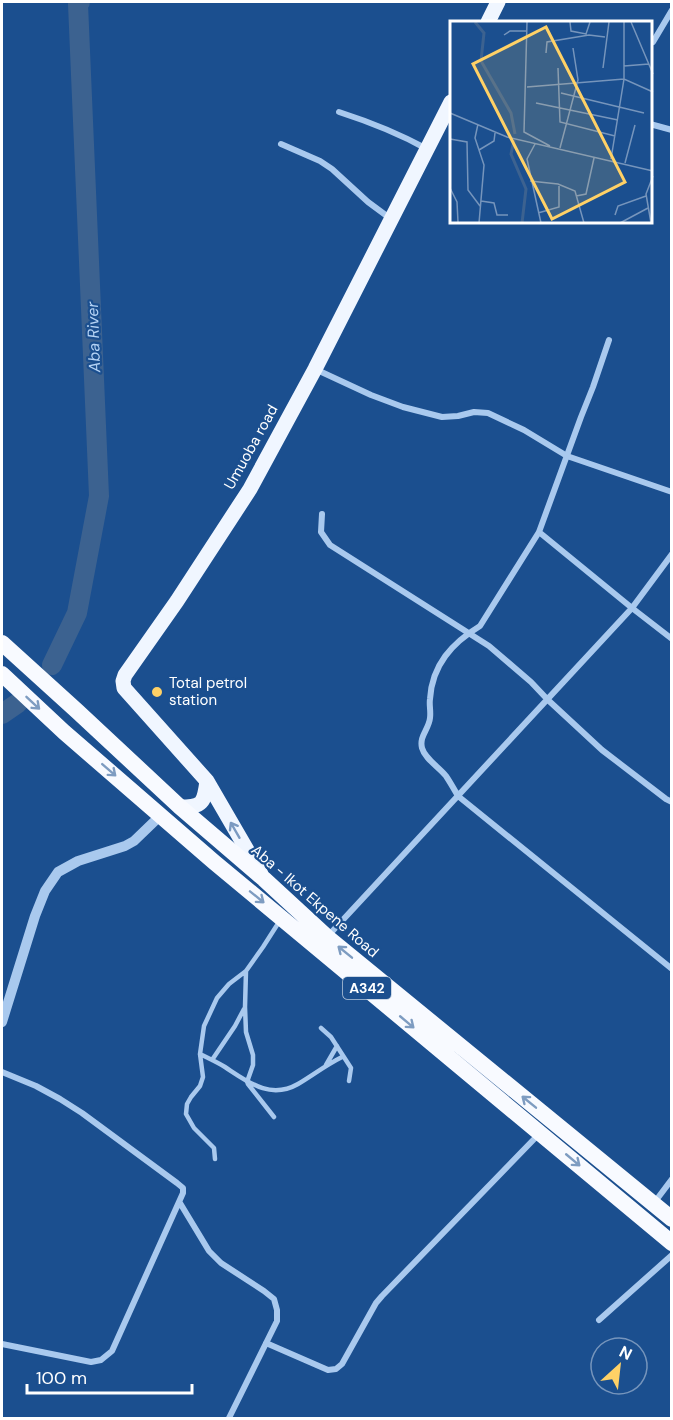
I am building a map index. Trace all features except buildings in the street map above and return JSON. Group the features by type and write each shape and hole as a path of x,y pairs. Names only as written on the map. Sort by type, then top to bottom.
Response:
{"highway":[{"name":"Aba - Ikot Ekpene Road","path":"2,643 180,807 327,937 672,1219"},
{"name":"A342","path":"2,674 64,732 214,862 672,1243"}],"main road":[{"path":"489,21 498,2"},
{"name":"Umuoba road","path":"264,879 207,781 124,688 123,681 129,668 177,601 250,489 315,369 450,104"},
{"path":"180,807 197,806 203,802 207,781"}],"street":[{"path":"653,42 672,10"},
{"path":"339,112 395,132 427,149"},
{"path":"652,124 672,130"},
{"path":"281,144 320,161 332,169 391,220"},
{"path":"609,340 539,532 480,626 446,654 439,665 431,688 430,719 421,746 424,753 446,776 458,796 672,969"},
{"path":"315,369 403,407 442,417 474,412 488,414 524,430 567,456 672,492"},
{"path":"322,514 321,532 330,545 489,646 531,682 602,750 666,800 672,802"},
{"path":"539,532 672,639"},
{"path":"327,937 632,608 672,554"},
{"path":"2,1022 35,916 45,891 58,872 78,861 134,842 161,815"},
{"path":"2,1072 36,1086 82,1113 183,1188 180,1203 112,1351 101,1360 91,1362 2,1344"},
{"path":"266,1343 328,1370 336,1369 342,1364 382,1296 540,1133"},
{"path":"653,1204 672,1179"},
{"path":"180,1203 209,1251 221,1263 274,1299 277,1310 277,1321 229,1419"},
{"path":"599,1320 672,1255"}],"lane":[{"path":"215,1159 214,1148 194,1128 186,1114 187,1104 200,1086 203,1077 200,1054 204,1026 217,998 246,970 282,917"},
{"path":"246,970 246,1032 254,1055 247,1082"},
{"path":"212,1060 245,1007"},
{"path":"321,1028 337,1046 351,1068 348,1081"},
{"path":"326,1065 337,1046"},
{"path":"200,1054 247,1082 273,1091 286,1090 297,1085 342,1057"},
{"path":"247,1082 274,1117"}],"waterway":[{"name":"Aba River","path":"52,665 77,613 99,496 78,4 80,2"},
{"name":"Aba River","path":"2,714 18,703"}],"place":[{"name":"Total petrol station","path":"157,692"}]}
